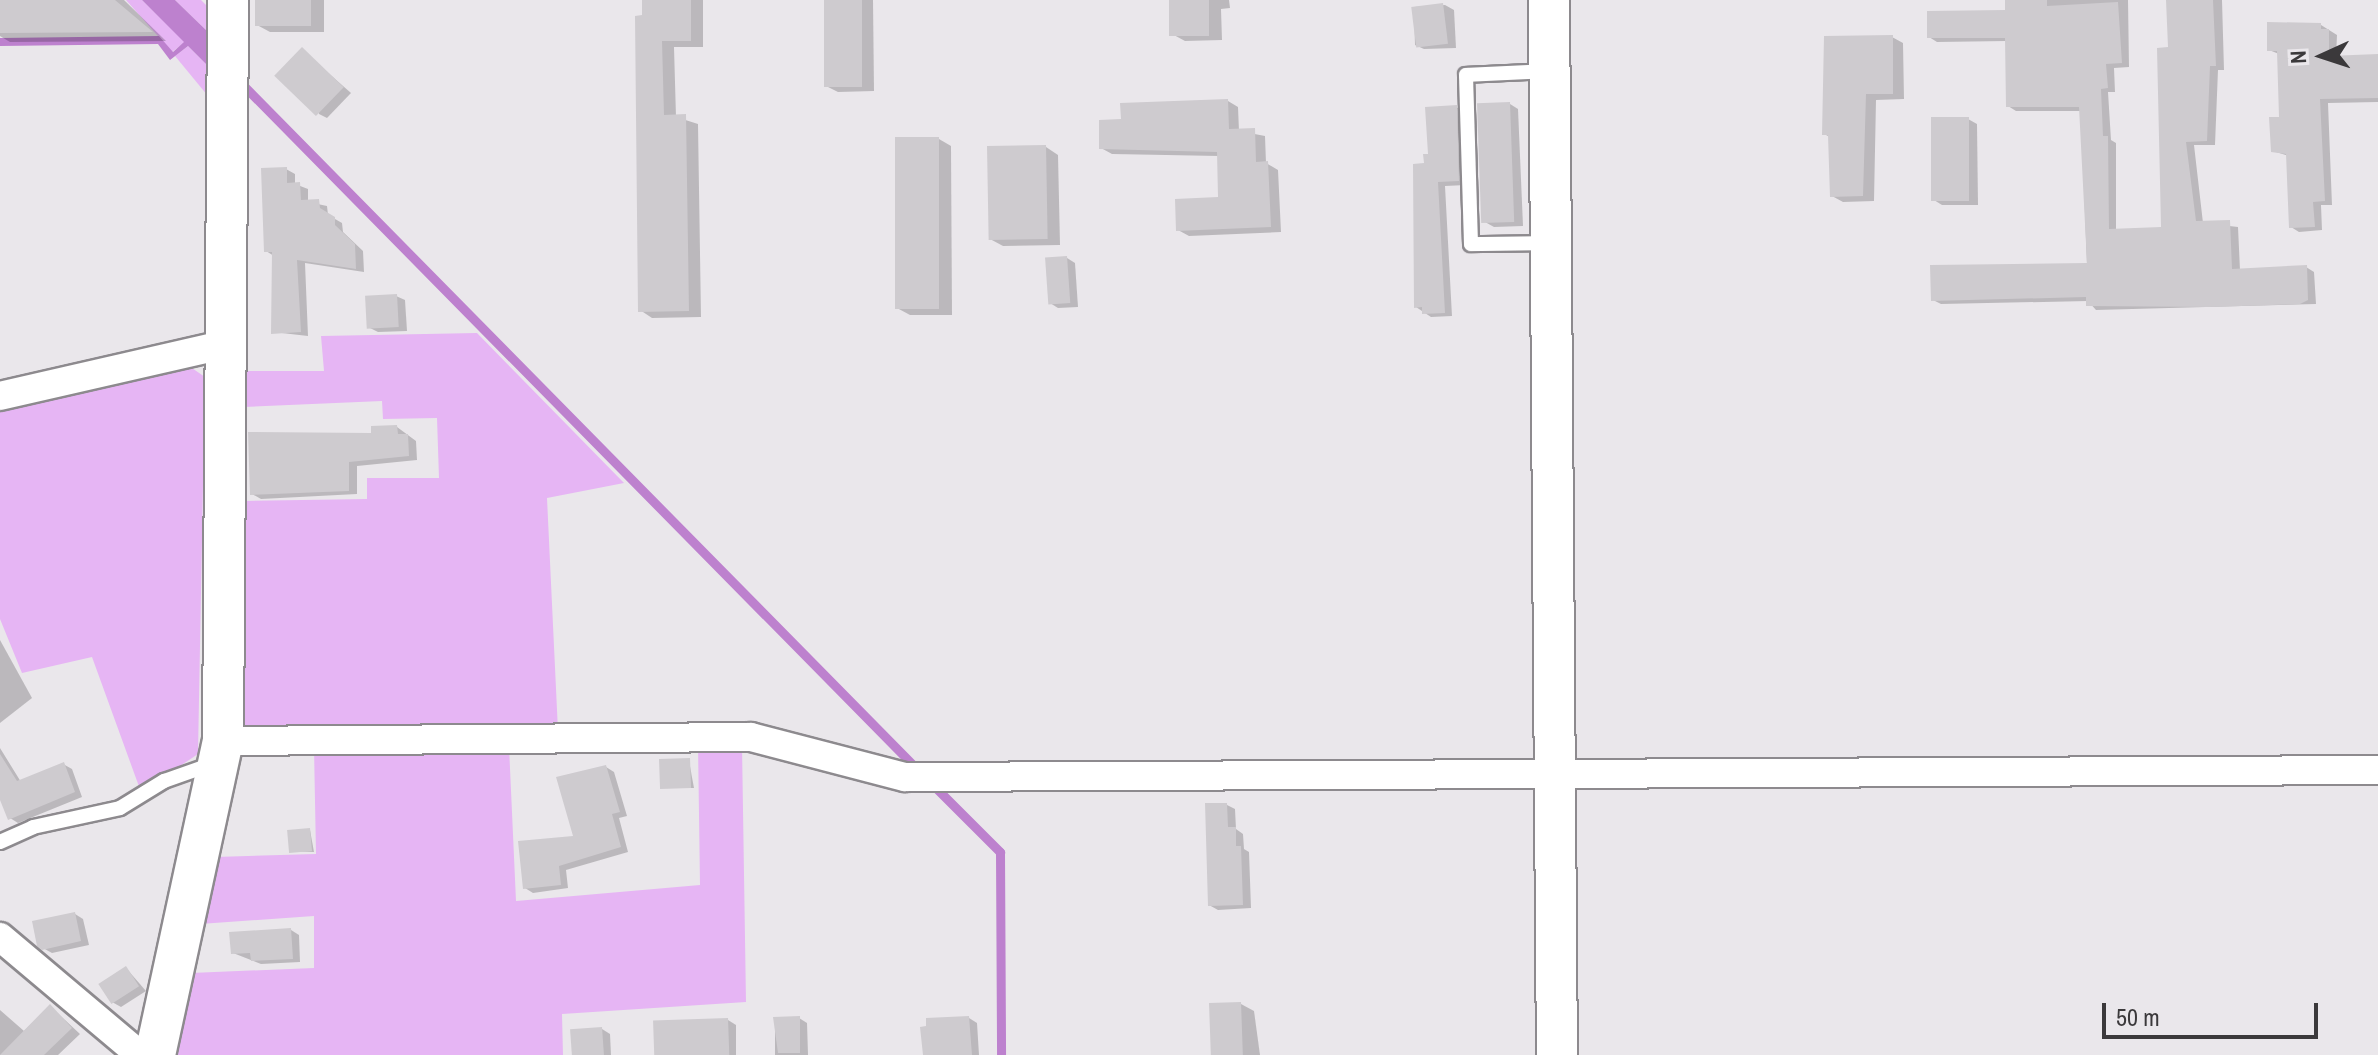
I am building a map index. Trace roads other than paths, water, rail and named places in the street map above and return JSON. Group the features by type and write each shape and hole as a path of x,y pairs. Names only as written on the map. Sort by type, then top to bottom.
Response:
{"street":[{"path":"155,1055 220,752 228,0"},
{"path":"1549,0 1557,1055"},
{"path":"0,396 223,345"},
{"path":"220,752 751,737 905,777 2378,770"},
{"path":"0,937 140,1055"}],"lane":[{"path":"1550,70 1466,75 1471,244 1551,243"},
{"path":"0,842 33,827 120,808 220,752"}],"waterway":[{"path":"240,82 918,770"},
{"path":"931,783 1000,852 1001,1055"}]}
